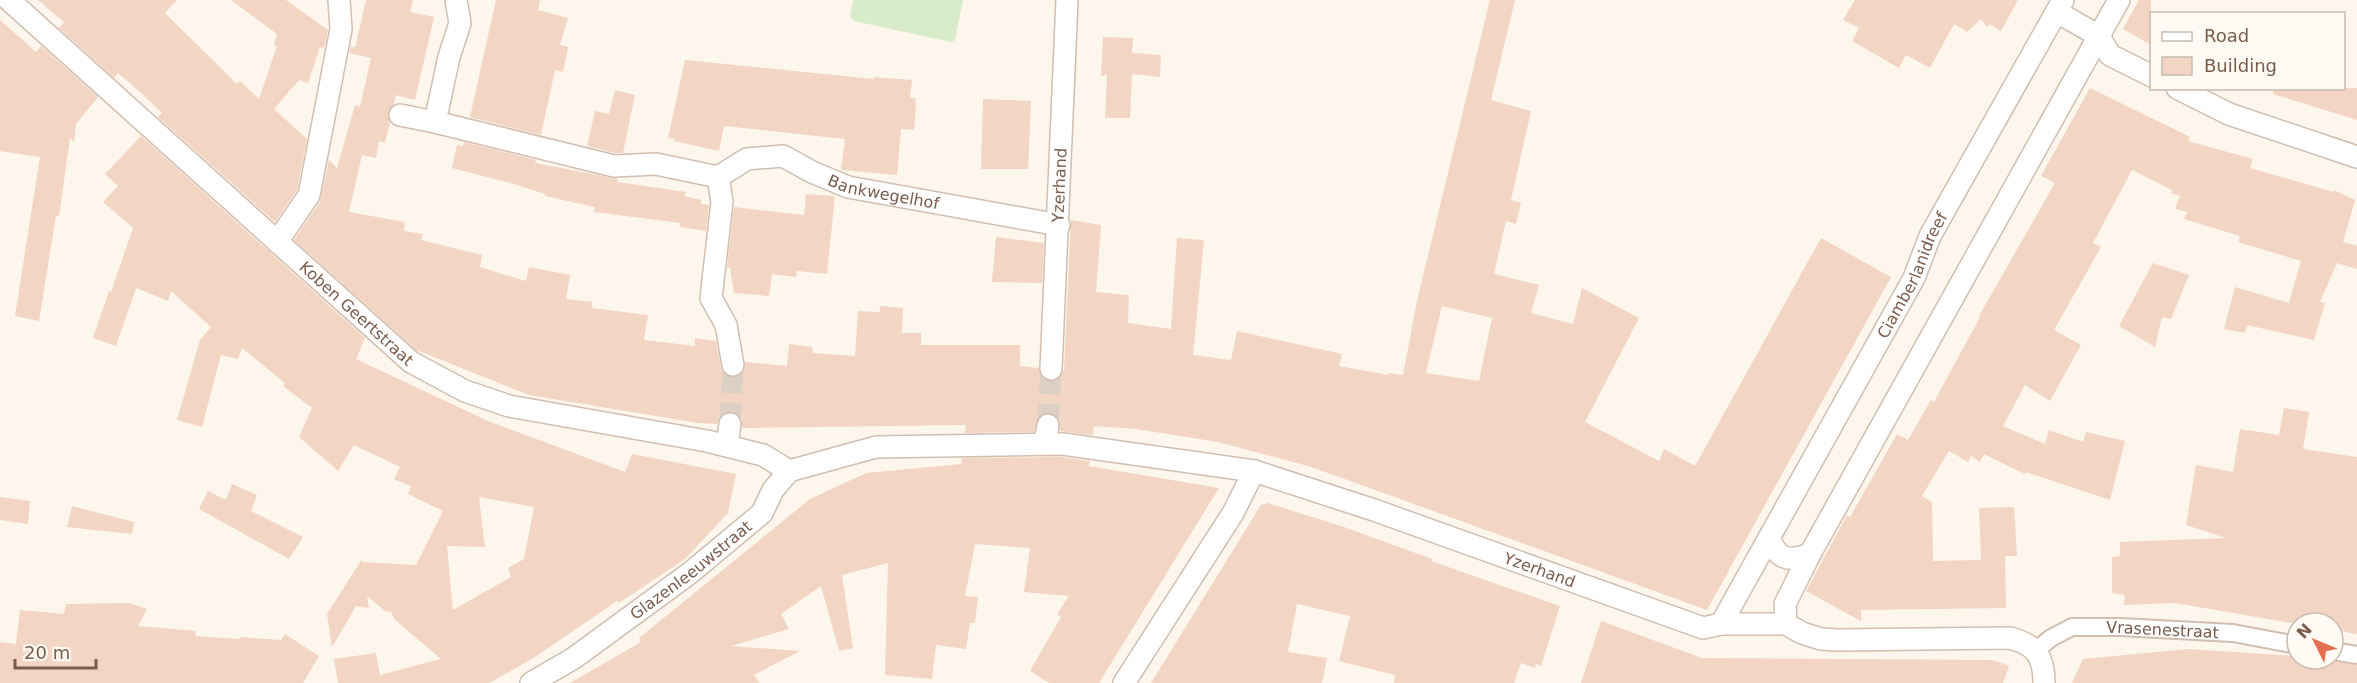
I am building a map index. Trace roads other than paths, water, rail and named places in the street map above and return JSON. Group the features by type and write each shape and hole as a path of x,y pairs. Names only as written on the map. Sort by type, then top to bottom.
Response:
{"street":[{"name":"Koben Geertstraat","path":"9,0 411,362 465,391 509,406 728,445 763,455 789,471"},
{"path":"277,242 309,195 341,29 339,0"},
{"path":"435,122 449,57 460,23 456,0"},
{"name":"Yzerhand","path":"1051,369 1059,225 1066,0"},
{"path":"1786,624 1785,604 1810,554 2119,0"},
{"name":"Ciamberlanidreef","path":"1721,624 1914,278 1930,236 2060,6 2099,36"},
{"path":"2099,36 2110,55 2150,75"},
{"path":"2181,90 2229,114 2357,157"},
{"path":"400,115 614,166 656,164 718,177 722,202 711,298 726,325 733,365"},
{"name":"Bankwegelhof","path":"718,177 747,159 783,156 812,172 848,187 1059,225"},
{"path":"728,445 730,424"},
{"name":"Yzerhand","path":"789,471 876,447 1047,434 1254,471 1374,510 1702,628 1721,624 1786,624 1821,639 2010,638 2024,642 2036,651"},
{"name":"Glazenleeuwstraat","path":"531,683 573,658 690,573 762,513 773,490 789,471"},
{"path":"1124,683 1233,513 1254,471"},
{"path":"1769,538 1774,550 1784,558 1799,558 1810,554"},
{"name":"Vrasenestraat","path":"2036,651 2050,638 2072,627 2233,633 2285,643"},
{"path":"2036,651 2044,666 2044,683"}],"tunnel":[{"path":"730,424 733,365"},
{"path":"1048,425 1051,369"}]}
